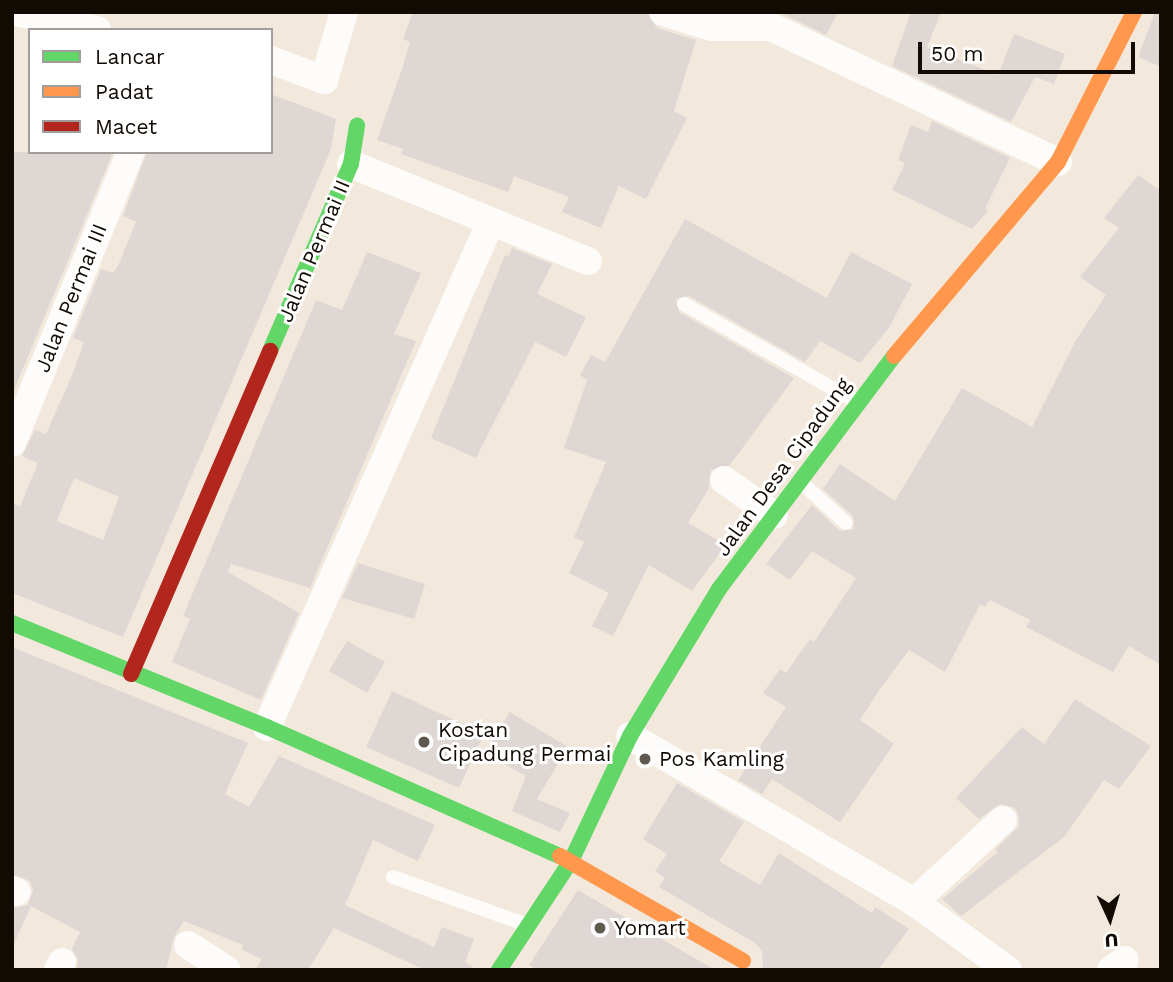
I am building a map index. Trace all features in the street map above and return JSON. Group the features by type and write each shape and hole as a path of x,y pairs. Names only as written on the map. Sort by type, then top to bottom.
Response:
{"street":[{"path":"273,61 324,80 344,12"},
{"path":"663,12 711,27 771,27 1049,158"},
{"name":"Jalan Desa Cipadung","path":"499,970 571,861 629,736 719,589 801,483 856,401 1049,158 1110,67 1134,12"},
{"path":"16,19 82,28"},
{"path":"351,164 357,125"},
{"name":"Jalan Permai III","path":"12,443 130,154"},
{"name":"Jalan Permai II","path":"131,674 351,164 588,261"},
{"path":"267,727 491,221"},
{"path":"724,480 774,515"},
{"path":"12,622 131,674 267,727 571,861 743,961"},
{"path":"629,736 914,902 997,966"},
{"path":"914,902 1003,820"},
{"path":"188,945 227,970"}],"lane":[{"path":"684,304 856,401"},
{"path":"801,483 846,523"},
{"path":"393,877 528,926"}],"building":[{"path":"413,12 647,12 657,28 696,40 674,111 687,118 646,199 619,186 601,228 562,212 569,197 514,176 508,192 401,154 403,149 377,140 410,42 403,39"},
{"path":"779,12 838,12 826,35"},
{"path":"911,12 941,12 927,47 998,75 1014,34 1065,54 1054,84 1035,77 1011,122 892,66"},
{"path":"1155,12 1161,12 1161,67 1138,57"},
{"path":"273,95 336,119 331,149 123,637 12,593 12,503 20,506 38,463 22,456 35,430 46,434 71,378 84,342 73,338 101,269 113,273 136,222 123,216 146,154 273,154","holes":["74,478 119,497 103,540 57,521"]},
{"path":"932,121 1010,158 985,209 988,211 972,229 892,190 905,163 898,160 911,125 928,132"},
{"path":"12,152 112,154 12,395"},
{"path":"1138,175 1161,191 1161,665 1129,646 1113,672 1026,627 1030,620 990,600 985,607 980,605 945,672 909,650 880,689 860,720 894,744 840,822 772,779 762,794 738,780 786,707 763,693 780,669 786,673 810,639 814,642 856,578 812,551 790,580 766,564 812,505 840,531 854,529 853,516 823,489 840,464 895,501 962,388 1032,427 1076,340 1106,295 1080,277 1119,228 1104,218"},
{"path":"685,219 827,298 851,252 912,284 889,328 860,363 820,341 805,362 689,296 676,299 679,312 794,378 730,465 711,470 709,488 688,523 726,545 692,591 649,565 613,636 592,626 609,593 569,573 584,542 574,537 606,462 564,448 587,380 580,375 591,355 605,362"},
{"path":"512,248 552,264 537,294 586,317 566,357 535,342 476,458 431,438 505,255 508,257"},
{"path":"367,252 421,273 394,334 416,341 310,588 231,564 228,572 299,613 261,700 172,662 190,619 183,616 316,300 342,310"},
{"path":"358,563 425,584 414,619 342,598"},
{"path":"347,641 385,662 367,693 329,671"},
{"path":"12,647 248,743 225,794 249,807 279,756 435,825 418,861 373,840 345,905 434,947 442,927 474,939 465,962 477,970 425,970 334,928 308,970 255,970 262,959 242,950 243,945 184,921 174,937 166,970 77,970 78,960 72,949 80,932 31,906 12,948 12,908 28,905 33,890 30,881 12,874"},
{"name":"Kostan Cipadung Permai","path":"392,691 484,734 459,788 366,747"},
{"path":"1075,699 1151,746 1119,789 1104,780 1064,837 961,916 942,899 998,852 995,850 1019,826 1019,817 1015,808 1000,804 979,819 956,798 1022,727 1044,744"},
{"path":"510,712 568,747 537,799 570,813 560,832 512,811 526,776 485,753"},
{"path":"677,783 744,822 719,861 760,885 779,853 872,913 875,907 909,929 878,970 763,970 762,951 755,943 659,887 665,878 655,871 667,854 643,839"},
{"path":"578,890 715,970 538,970 529,965"}],"traffic: fast":[{"path":"270,351 351,164 357,125"},
{"path":"499,970 571,861 630,736 719,589 894,356"},
{"path":"12,623 267,727 560,856"}],"traffic: slow":[{"path":"894,356 1058,162 1134,12"},
{"path":"560,856 743,961"}],"traffic: jam":[{"path":"131,674 270,351"}],"place":[{"name":"Kostan Cipadung Permai","path":"424,742"},
{"name":"Pos Kamling","path":"645,759"},
{"name":"Yomart","path":"600,928"}]}
